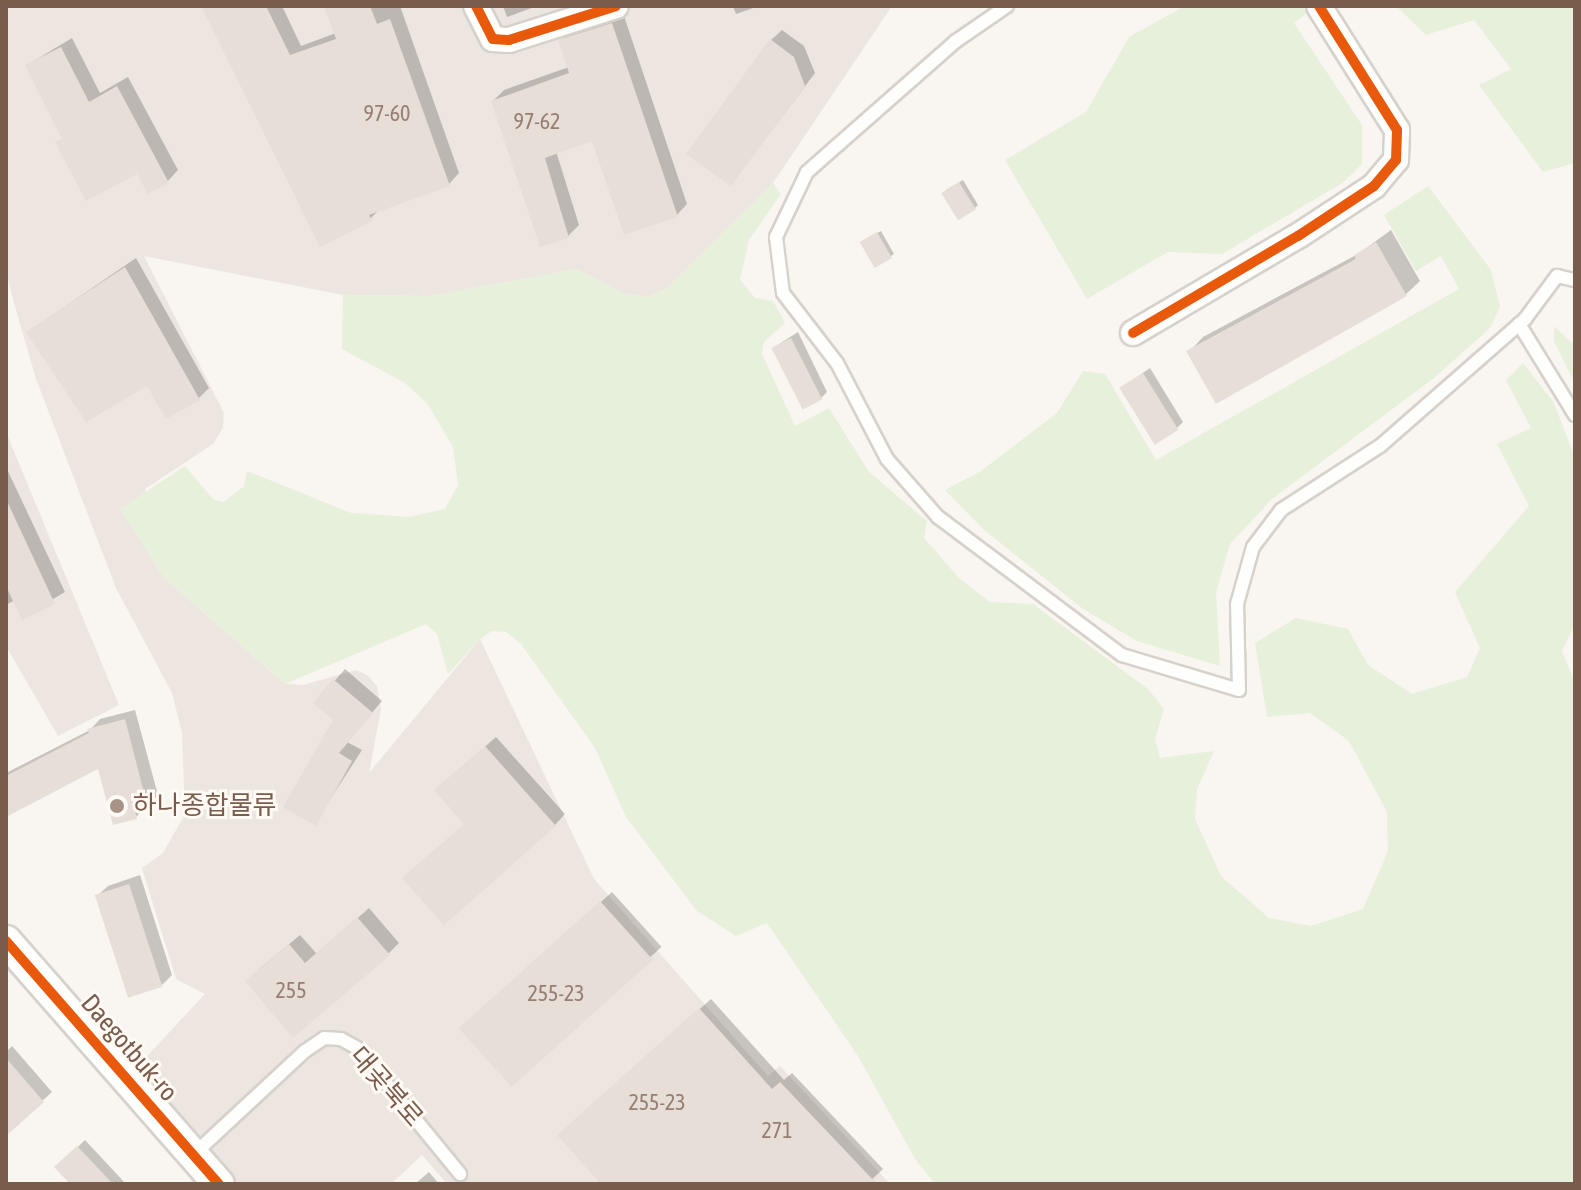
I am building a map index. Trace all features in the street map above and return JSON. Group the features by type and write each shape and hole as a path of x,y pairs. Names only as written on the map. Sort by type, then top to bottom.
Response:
{"street":[{"path":"476,6 493,39 509,40 616,6"},
{"path":"1133,333 1324,219 1374,186 1396,160 1397,130 1319,6"},
{"name":"Daegotbuk-ro","path":"6,941 219,1184"}],"lane":[{"path":"1007,6 956,41 807,172 776,237 783,293 837,363 887,459 938,517 1122,655 1239,690 1237,604 1253,547 1281,510 1380,446 1519,324 1557,276 1575,280"},
{"path":"1519,324 1575,415"},
{"name":"대곶북로","path":"193,1155 305,1051 324,1038 341,1039 357,1048 460,1174"}],"shaded area":[{"path":"6,6 892,6 773,183 666,289 647,297 624,294 577,269 430,296 343,295 144,256 224,413 223,428 213,444 145,489 163,577 285,684 303,685 356,670 367,675 377,686 381,709 369,773 480,639 594,879 768,1076 780,1066 890,1184 447,1184 422,1155 391,1184 235,1184 135,1069 205,994 176,979 142,868 163,853 185,814 182,733 172,693 116,588 36,379 6,271"},
{"path":"6,432 119,705 58,736 6,646"}],"green space":[{"path":"1185,6 1303,6 1307,13 1294,23 1362,125 1362,164 1344,182 1222,254 1168,252 1087,299 1005,160 1086,112 1129,37"},
{"path":"1396,6 1575,6 1575,163 1543,172 1479,85 1511,69 1474,20 1426,35"},
{"path":"773,183 781,194 749,240 740,280 755,298 773,301 785,323 764,342 762,354 795,426 829,408 869,472 927,521 924,538 959,578 990,602 1033,604 1148,689 1164,709 1155,739 1160,758 1214,751 1197,789 1195,819 1221,876 1269,918 1311,926 1363,909 1388,851 1387,812 1349,741 1310,713 1267,717 1255,643 1296,618 1348,629 1368,665 1412,694 1467,677 1480,648 1455,592 1529,506 1497,444 1531,428 1506,380 1523,363 1554,403 1575,458 1575,624 1562,651 1575,683 1575,1184 935,1184 915,1159 858,1056 767,923 736,936 697,911 626,817 595,748 521,644 506,632 492,631 480,639 448,674 437,634 426,624 285,684 163,577 120,509 185,466 214,500 224,502 244,486 247,471 351,513 409,517 445,509 458,485 453,447 427,403 405,383 342,349 343,295 430,296 577,269 624,294 647,297 666,289"},
{"path":"1428,186 1491,270 1500,307 1490,328 1434,378 1272,499 1230,544 1216,592 1220,666 1137,641 1083,609 983,529 945,490 981,471 1057,413 1083,371 1105,374 1156,460 1459,289 1441,256 1416,271 1384,215"},
{"path":"1554,326 1575,346 1575,384 1554,341"}],"building":[{"path":"201,6 266,6 290,55 336,39 324,6 370,6 377,24 390,19 450,186 369,215 372,221 320,247"},
{"path":"612,23 678,217 624,235 592,141 545,158 569,238 540,247 491,101 569,73 558,40"},
{"path":"770,39 794,57 805,86 731,186 686,154"},
{"path":"61,47 89,102 117,86 169,183 148,194 137,174 86,201 55,142 62,139 25,65"},
{"path":"959,182 976,209 958,220 941,193"},
{"path":"877,232 892,258 875,268 860,242"},
{"path":"1376,242 1407,296 1216,404 1186,351 1356,259 1354,255"},
{"path":"125,267 200,400 166,419 147,386 86,422 26,332"},
{"path":"791,338 822,399 803,409 771,348"},
{"path":"1143,373 1179,430 1155,445 1119,388"},
{"path":"6,499 55,604 22,620 6,586"},
{"path":"333,679 373,713 339,753 352,761 316,826 283,807 333,720 313,703"},
{"path":"125,719 148,808 135,811 137,819 113,825 98,769 6,817 6,776 89,733 87,729"},
{"path":"485,746 556,826 444,925 402,878 464,824 434,790"},
{"path":"129,884 162,987 128,998 95,895"},
{"path":"600,901 653,960 512,1087 459,1028"},
{"path":"357,917 390,955 293,1038 245,981 289,944 305,963"},
{"path":"699,1008 772,1089 780,1082 877,1184 601,1184 557,1135"},
{"path":"6,1058 44,1102 6,1136"},
{"path":"77,1146 113,1184 70,1184 54,1167"}],"cycle path":[{"path":"476,6 493,39 509,40 616,6"},
{"path":"1133,333 1298,236 1374,186 1396,160 1397,130 1319,6"},
{"path":"6,941 219,1184"}],"place":[{"name":"하나종합물류","path":"117,806"}]}
